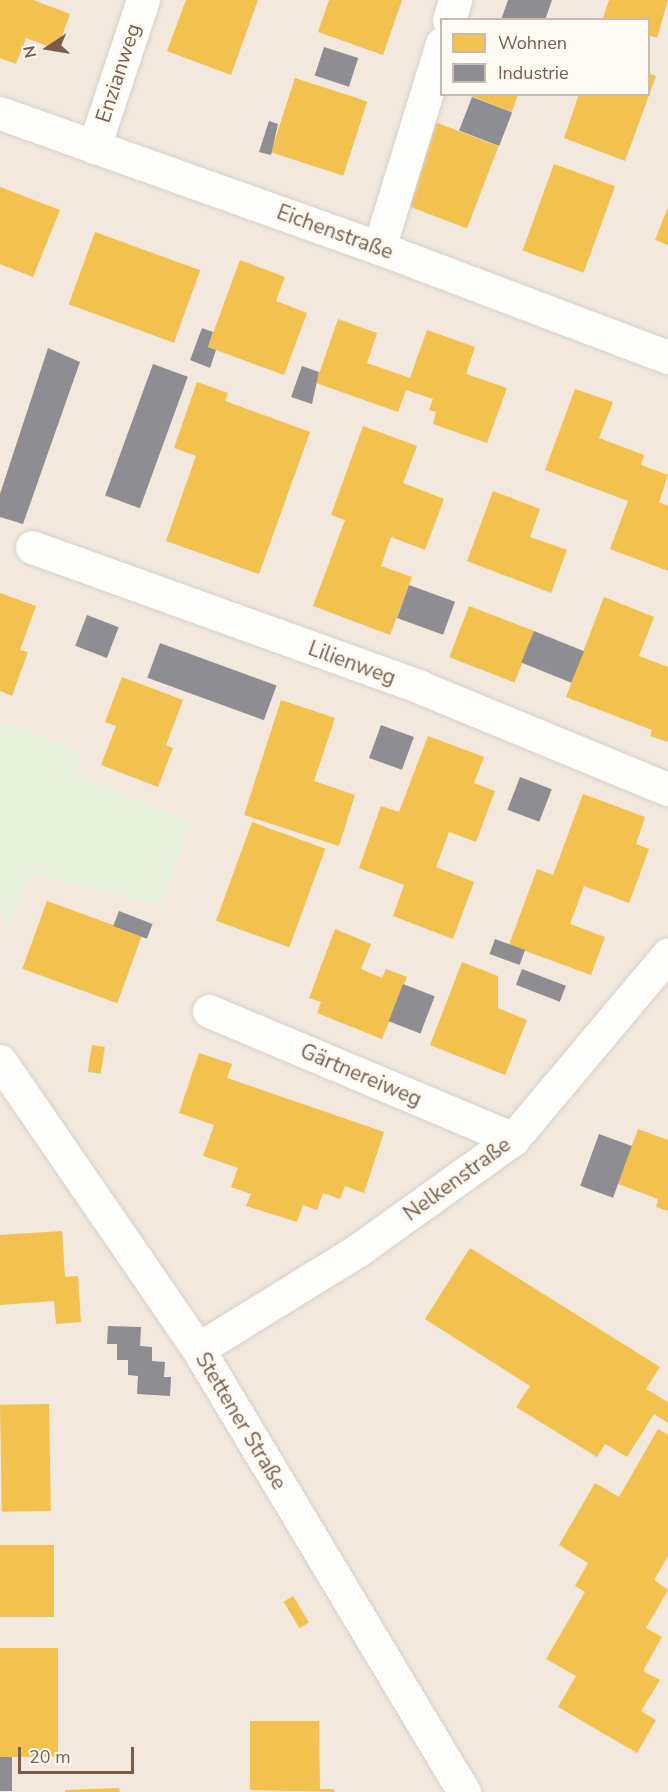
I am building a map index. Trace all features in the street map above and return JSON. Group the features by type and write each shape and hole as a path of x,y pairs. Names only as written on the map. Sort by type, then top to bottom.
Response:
{"street":[{"name":"Enzianweg","path":"94,147 143,0"},
{"path":"450,18 455,0"},
{"path":"379,248 440,46"},
{"name":"Eichenstraße","path":"0,113 379,248 668,357"},
{"name":"Lilienweg","path":"32,547 420,687 668,789"},
{"name":"Nelkenstraße","path":"198,1349 358,1250 513,1139 668,954"},
{"name":"Gärtnereiweg","path":"209,1011 513,1139"},
{"name":"Stettener Straße","path":"0,1061 198,1349 464,1792"}],"shaded area":[{"path":"0,0 668,0 668,1792 0,1792"}],"green space":[{"path":"0,721 82,751 75,773 190,823 161,904 30,874 8,928 0,917"}],"building: Wohnen":[{"path":"0,0 33,0 70,14 57,50 26,38 16,64 0,58"},
{"path":"186,0 258,0 231,75 167,51"},
{"path":"329,0 402,0 383,55 318,32"},
{"path":"609,0 668,0 657,38 650,36 650,18 603,18"},
{"path":"650,74 656,76 650,92"},
{"path":"295,78 367,101 343,176 271,152"},
{"path":"471,96 517,96 512,112"},
{"path":"578,96 649,96 625,161 564,138"},
{"path":"435,122 498,146 467,229 403,204"},
{"path":"554,164 615,186 584,273 523,250"},
{"path":"0,187 60,210 33,277 0,264"},
{"path":"668,207 668,245 655,240"},
{"path":"95,232 200,270 174,343 69,304"},
{"path":"240,260 285,277 276,301 307,313 284,375 208,347"},
{"path":"338,319 377,333 367,363 410,378 427,330 475,347 466,374 507,388 487,443 433,424 436,412 429,410 433,399 406,390 398,412 316,383"},
{"path":"197,382 228,393 225,401 310,432 259,574 166,541 196,456 174,448"},
{"path":"575,389 613,402 599,438 644,455 641,465 668,475 659,502 668,506 668,571 610,549 628,501 545,470"},
{"path":"363,426 417,446 403,483 444,499 425,550 391,537 381,566 412,577 390,635 313,606 345,520 331,515"},
{"path":"493,491 540,509 530,537 567,550 551,593 467,561"},
{"path":"0,593 36,606 20,650 28,652 12,696 0,691"},
{"path":"604,597 654,617 639,656 668,667 668,742 650,736 652,730 566,697"},
{"path":"469,606 534,631 515,682 449,657"},
{"path":"122,677 183,700 166,745 173,748 158,787 101,765 116,726 105,722"},
{"path":"281,700 335,718 314,781 355,795 339,846 244,815"},
{"path":"428,736 484,757 474,783 495,791 476,842 449,832 436,867 474,882 453,939 393,916 404,885 359,868 381,806 399,812"},
{"path":"583,794 645,817 636,844 649,849 629,903 584,886 570,924 605,937 591,975 509,945 537,869 553,875"},
{"path":"252,822 325,849 289,947 216,921"},
{"path":"47,901 142,936 117,1003 22,969"},
{"path":"335,929 371,944 361,969 382,978 386,969 407,977 382,1039 317,1013 321,1002 309,998"},
{"path":"462,962 498,976 498,1008 527,1020 505,1075 430,1045"},
{"path":"92,1045 105,1047 101,1074 88,1072"},
{"path":"199,1053 232,1064 227,1078 384,1132 364,1193 345,1186 340,1199 323,1193 317,1210 303,1205 297,1222 246,1206 251,1194 231,1187 238,1168 203,1156 214,1125 179,1113"},
{"path":"638,1129 668,1140 668,1211 656,1207 658,1199 618,1184"},
{"path":"62,1231 65,1277 78,1276 81,1322 56,1324 54,1301 0,1305 0,1235"},
{"path":"470,1248 660,1367 646,1389 668,1402 668,1423 654,1414 627,1457 605,1444 597,1457 516,1407 530,1386 425,1319"},
{"path":"49,1404 51,1511 2,1512 0,1405"},
{"path":"658,1429 668,1435 668,1556 654,1580 668,1590 646,1628 662,1637 643,1671 660,1680 641,1711 656,1720 637,1753 558,1707 576,1676 546,1659 585,1592 575,1586 588,1563 559,1545 595,1483 619,1497"},
{"path":"0,1545 54,1545 54,1617 0,1617"},
{"path":"293,1596 309,1623 300,1628 284,1602"},
{"path":"0,1648 58,1648 58,1757 0,1757"},
{"path":"250,1721 319,1721 320,1789 334,1789 334,1792 250,1790"},
{"path":"119,1788 120,1792 65,1792 65,1790"}],"building: Industrie":[{"path":"508,0 552,0 546,18 502,18"},
{"path":"324,47 358,58 349,87 315,76"},
{"path":"472,97 512,112 499,146 459,131"},
{"path":"269,121 278,124 271,155 259,152"},
{"path":"202,328 213,332 208,347 216,350 210,368 190,360"},
{"path":"48,348 80,362 23,524 0,517 0,494"},
{"path":"153,364 188,377 140,508 105,496"},
{"path":"302,366 319,372 312,404 291,397"},
{"path":"409,585 455,602 443,635 397,618"},
{"path":"87,615 119,627 107,658 75,646"},
{"path":"534,631 584,651 571,683 521,663"},
{"path":"160,643 277,685 264,720 147,678"},
{"path":"381,725 414,737 402,770 369,758"},
{"path":"520,777 552,789 539,822 507,810"},
{"path":"119,911 153,924 147,939 113,926"},
{"path":"495,939 525,950 520,965 490,954"},
{"path":"522,969 566,986 560,1002 516,985"},
{"path":"403,984 435,996 420,1034 389,1021"},
{"path":"599,1134 632,1146 613,1198 580,1186"},
{"path":"108,1326 141,1327 140,1346 152,1347 152,1361 165,1362 164,1377 171,1377 170,1396 137,1394 138,1376 128,1375 128,1360 117,1360 117,1344 107,1344"},
{"path":"0,1757 12,1757 12,1791 0,1791"}]}
